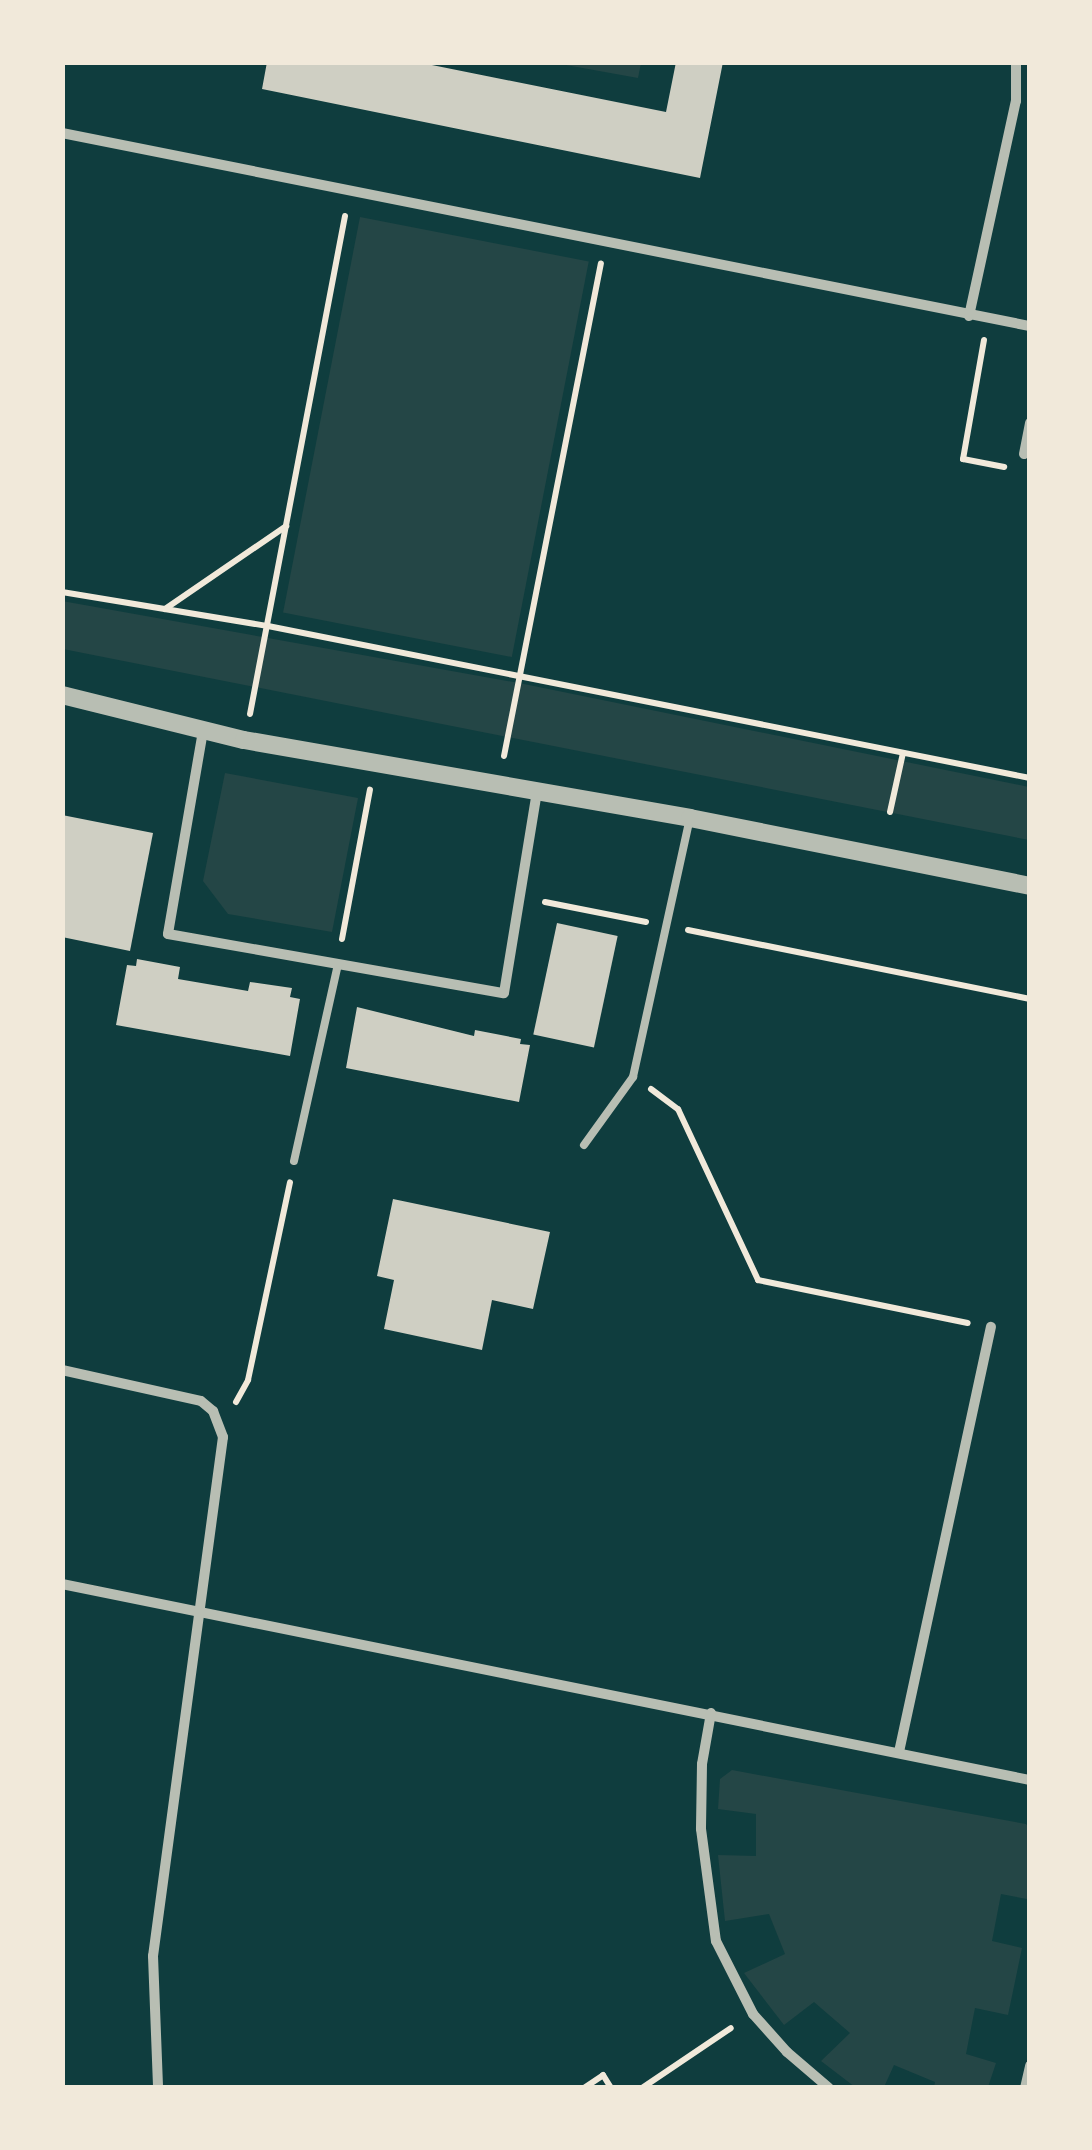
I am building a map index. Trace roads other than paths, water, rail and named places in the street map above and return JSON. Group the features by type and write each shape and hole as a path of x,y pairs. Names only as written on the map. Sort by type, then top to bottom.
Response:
{"street":[{"path":"970,316 1016,101 1016,62"},
{"path":"62,133 1030,326"},
{"path":"1024,454 1030,422"},
{"path":"62,695 244,740 690,818 1030,886"},
{"path":"203,731 168,934 504,993 537,792"},
{"path":"898,1752 991,1328"},
{"path":"62,1370 188,1396 201,1402 220,1423 222,1451 154,1956 158,2088"},
{"path":"62,1584 1030,1780"},
{"path":"711,1714 702,1764 701,1829 716,1941 753,2014 786,2052 830,2088"},
{"path":"1025,2088 1030,2066"}],"lane":[{"path":"584,1145 633,1077 690,818"},
{"path":"294,1162 338,964"}]}
